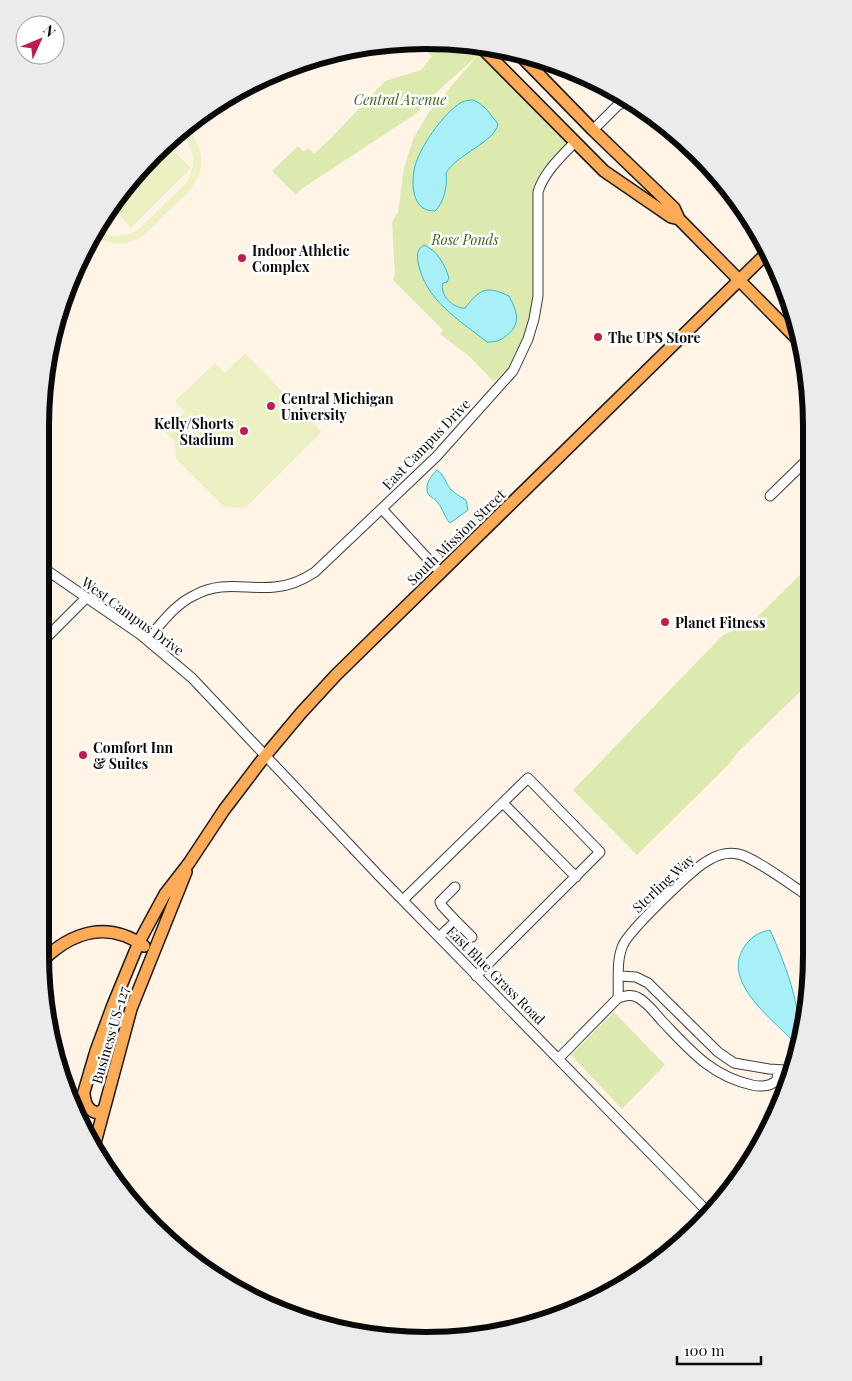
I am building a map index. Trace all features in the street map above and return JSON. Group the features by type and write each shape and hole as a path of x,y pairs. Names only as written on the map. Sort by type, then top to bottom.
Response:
{"main road":[{"path":"487,54 604,171 671,217 679,219 791,333"},
{"path":"526,63 592,130 677,210 679,219"},
{"path":"623,184 634,186 640,175"},
{"name":"South Mission Street","path":"139,942 165,894 189,863 224,810 301,713 330,682 763,257"},
{"name":"South Mission Street","path":"148,964 189,863"},
{"path":"49,955 64,942 88,933 106,931 114,932 139,942 147,950 148,964"},
{"name":"Business US-127","path":"80,1105 96,1051 139,942"},
{"name":"Business US-127","path":"96,1138 131,1009 148,964"},
{"path":"84,1093 87,1107 98,1113 104,1109"}],"street":[{"path":"592,130 618,105 622,104"},
{"name":"East Campus Drive","path":"147,640 181,604 204,591 232,586 275,588 310,576 327,562 442,451 502,385 520,359 534,319 538,296 538,192 542,181 550,170 575,142"},
{"path":"770,496 803,464"},
{"path":"382,509 441,573"},
{"name":"West Campus Drive","path":"49,572 147,640 192,678 265,756"},
{"path":"49,635 86,598"},
{"name":"East Blue Grass Road","path":"265,756 439,938 559,1058 705,1209"},
{"path":"403,900 528,778 600,852 476,976"},
{"path":"503,803 576,877"},
{"name":"Sterling Way","path":"618,998 620,953 630,933 700,865 710,859 729,853 739,854 803,894"},
{"path":"455,887 440,902 472,937"},
{"path":"439,938 456,921"},
{"path":"620,976 636,978 648,983 718,1052 734,1063 785,1070"},
{"path":"559,1058 618,998 629,995 645,1002 689,1049 719,1073 746,1083 769,1086 777,1080 778,1070"}],"green space":[{"name":"Rose Ponds","path":"424,49 488,54 575,142 540,185 536,309 513,371 506,369 493,381 470,357 440,334 443,330 393,280 395,274 392,222 398,212 404,168 414,137 429,112 478,55 427,101 417,113 300,190 296,195 272,171 298,146 304,152 308,148 314,154 385,81 421,70 432,56"},
{"path":"190,132 196,140 201,156 199,173 191,189 140,238 116,244 98,238 102,232 108,235 118,236 129,234 139,229 187,182 193,162 188,142 183,137"},
{"path":"171,148 191,168 131,228 115,212 142,177"},
{"name":"Kelly/Shorts Stadium","path":"245,353 322,432 245,508 224,507 176,459 175,442 165,431 185,412 175,401 215,363 225,373"},
{"path":"803,572 803,689 637,855 573,790 723,635 752,622"},
{"path":"614,1012 665,1065 622,1109 571,1055"}],"water":[{"path":"473,100 484,107 498,124 490,137 458,160 446,173 446,188 438,208 435,211 422,208 416,198 413,185 414,171 420,153 432,132 447,114 462,102"},
{"path":"424,245 437,254 445,268 449,278 447,282 443,283 442,288 445,296 452,304 465,308 479,293 489,290 509,296 516,312 516,322 504,338 487,342 455,317 436,298 422,275 418,262 419,250"},
{"path":"437,470 443,476 450,489 466,500 468,510 450,523 437,502 427,492 428,481"},
{"path":"770,930 791,984 798,1015 793,1040 751,998 743,985 739,972 739,959 745,946 762,932"}],"place":[{"name":"Indoor Athletic Complex","path":"242,258"},
{"name":"The UPS Store","path":"598,337"},
{"name":"Central Michigan University","path":"271,406"},
{"name":"Kelly/Shorts Stadium","path":"244,431"},
{"name":"Planet Fitness","path":"665,622"},
{"name":"Comfort Inn & Suites","path":"83,755"}],"park label":[{"name":"Central Avenue","path":"400,99"}]}
